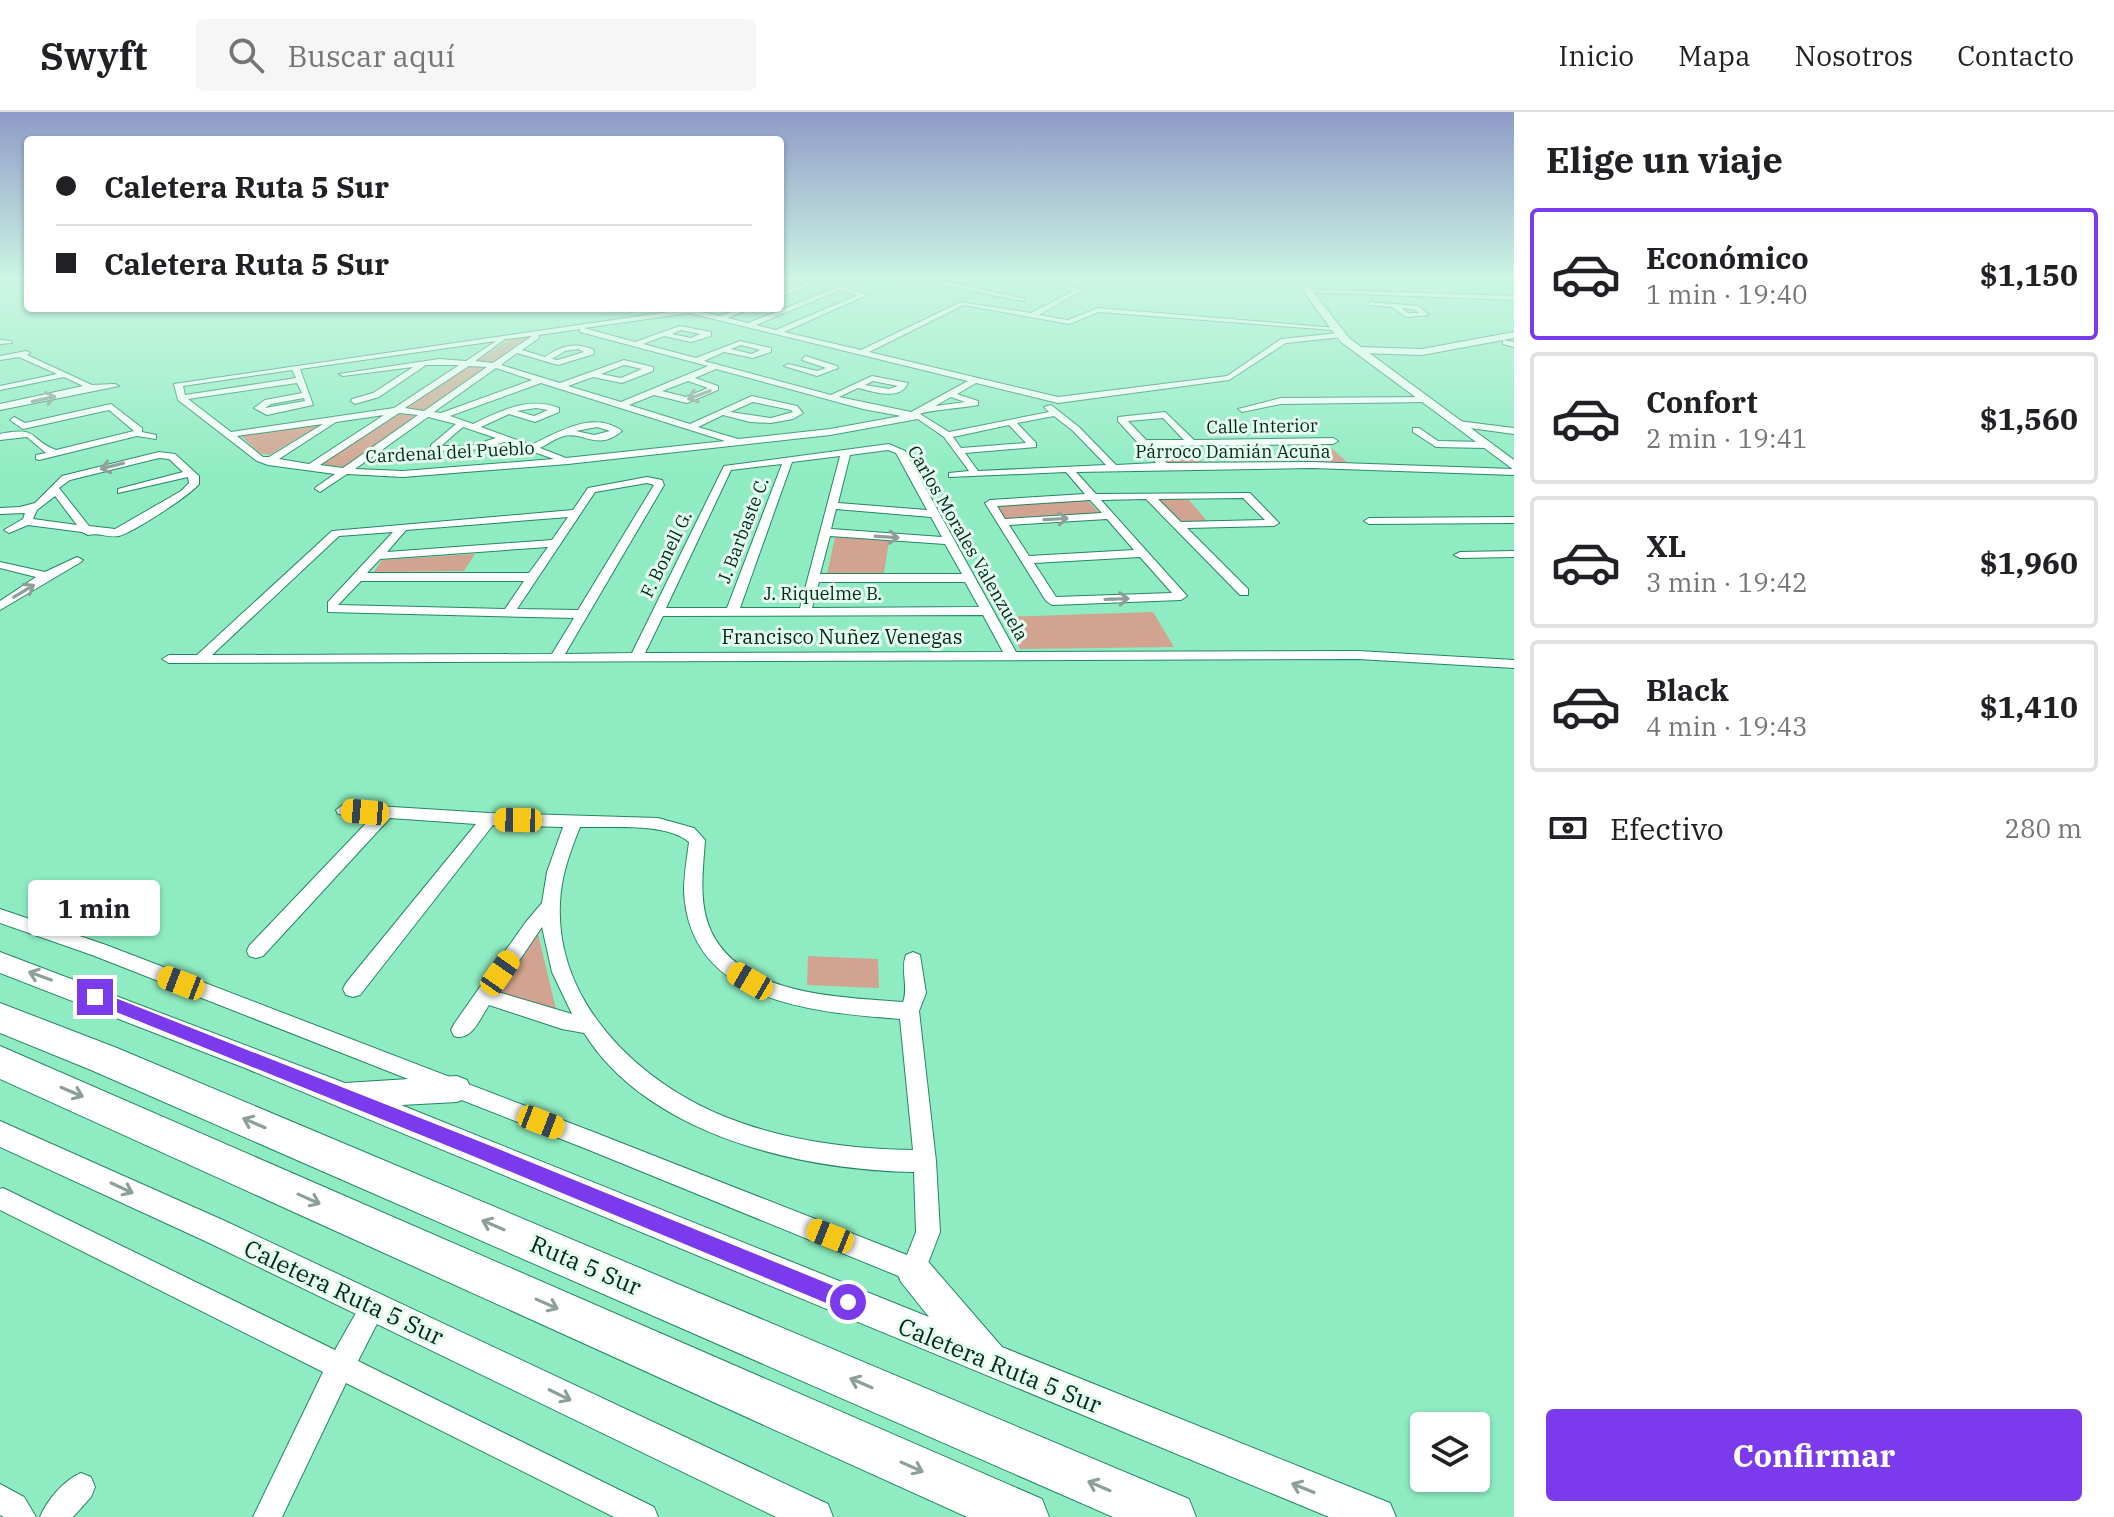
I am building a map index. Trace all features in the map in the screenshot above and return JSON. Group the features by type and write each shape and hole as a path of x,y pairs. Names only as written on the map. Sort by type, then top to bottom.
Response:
{"highway":[{"name":"Ruta 5 Sur","path":"0,1018 104,1059 1171,1517"},
{"path":"0,1062 1024,1517"}],"main road":[{"path":"1353,345 1514,466"},
{"name":"Caletera Ruta 5 Sur","path":"0,962 343,1095 1376,1517"},
{"path":"343,1095 457,1089"},
{"path":"913,1270 935,1299 994,1363"}],"street":[{"path":"300,380 181,398 178,384 454,345"},
{"path":"311,467 495,345"},
{"path":"320,489 523,345"},
{"path":"638,345 831,398 914,415 933,423 947,435 976,474"},
{"path":"820,345 1038,398 1061,400 1225,379 1238,374 1278,345"},
{"path":"859,354 878,345"},
{"path":"1359,350 1422,352 1473,345"},
{"path":"1372,360 1419,359 1486,345"},
{"path":"515,350 546,360 564,362 591,352 578,346 566,346 546,360"},
{"path":"761,379 830,347"},
{"path":"696,361 723,350"},
{"path":"0,358 24,354 88,385 87,388"},
{"path":"788,366 817,374 834,368 805,358"},
{"path":"338,361 360,414"},
{"path":"560,386 626,361 650,369 622,381 592,374"},
{"path":"343,374 424,362 493,365 740,443"},
{"path":"355,401 376,395 424,362"},
{"path":"622,405 716,366"},
{"path":"24,372 47,367"},
{"path":"295,367 300,380 307,395 310,403 303,407 267,412 258,408 265,402 307,395"},
{"path":"0,388 63,375"},
{"path":"654,392 684,400 715,388 688,378"},
{"path":"442,416 540,380"},
{"name":"Cardenal del Pueblo","path":"181,398 252,455 268,462 403,474 568,461 830,432 914,415 972,382"},
{"path":"831,398 857,385"},
{"path":"0,409 87,388 115,386"},
{"path":"928,407 944,409 975,402 950,394"},
{"path":"690,427 721,412 758,398 794,408 799,413 792,417 754,421 721,412"},
{"path":"1038,398 1076,429 1113,467"},
{"path":"1242,409 1281,401 1426,400"},
{"path":"0,437 112,404 139,430 137,433"},
{"path":"228,435 398,410 442,416 568,461"},
{"path":"505,438 471,448 444,450 434,447 467,425 510,412"},
{"path":"947,435 1055,413"},
{"path":"23,428 122,414"},
{"name":"Calle Interior","path":"1165,467 1121,419 1165,415 1192,443"},
{"path":"268,462 340,417"},
{"path":"959,451 1033,445 1011,422"},
{"path":"1458,424 1514,431"},
{"path":"23,428 48,451 56,453"},
{"path":"1416,430 1436,444 1514,440"},
{"path":"1495,430 1502,440"},
{"path":"532,448 569,432"},
{"path":"39,457 137,433 153,437"},
{"path":"1229,433 1238,442"},
{"path":"1275,433 1284,442"},
{"name":"Calle Interior","path":"1323,433 1355,460"},
{"name":"Calle Interior","path":"1142,443 1333,441"},
{"name":"Carlos Morales Valenzuela","path":"845,454 893,448 900,451 1012,656"},
{"path":"28,521 32,509 55,487 165,451 191,473 195,480 191,487 117,533"},
{"path":"788,461 845,454 805,612"},
{"name":"F. Bonell G.","path":"637,656 727,468 788,461"},
{"name":"J. Barbaste C.","path":"732,612 788,461"},
{"name":"Párroco Damián Acuña","path":"952,475 1113,467 1303,465 1434,472 1514,472"},
{"path":"1068,469 1093,497 1110,516 1142,553 1181,596 1052,601 990,503 1093,497 1149,496 1193,500 1246,495 1274,523 1209,520 1178,525"},
{"path":"122,491 191,473"},
{"path":"508,613 592,490 647,480 659,483 557,656"},
{"path":"153,485 163,500 170,502"},
{"path":"55,487 85,527"},
{"path":"1149,496 1244,592"},
{"path":"832,506 934,514"},
{"path":"0,511 32,509"},
{"path":"201,658 330,537 345,532 576,513"},
{"path":"1002,522 1110,516"},
{"path":"1369,521 1514,520"},
{"path":"9,530 28,521 67,528 85,527 117,533 130,539"},
{"path":"403,527 332,605 332,609 582,614"},
{"path":"825,532 949,541"},
{"path":"376,556 556,543"},
{"path":"1026,560 1142,553"},
{"path":"1460,555 1514,554"},
{"path":"0,606 77,560"},
{"path":"0,565 46,576"},
{"path":"358,577 533,577"},
{"path":"813,578 969,578"},
{"name":"J. Riquelme B.","path":"658,612 987,611"},
{"name":"Francisco Nuñez Venegas","path":"169,659 1358,655 1514,664"},
{"path":"344,810 489,819 658,824 688,832 697,840 691,878 697,921 719,959 769,991 809,1002 909,1011"},
{"path":"256,951 385,814"},
{"path":"353,989 489,819"},
{"path":"574,821 558,861 550,906 553,945 558,965 576,1005 619,1062 647,1085 697,1115 769,1142 812,1152 901,1162 925,1161"},
{"path":"461,1030 531,928 550,906"},
{"path":"0,916 99,950 913,1270 928,1232 925,1161 909,1011 916,993 913,960"},
{"path":"485,996 562,1021 589,1025"},
{"name":"Caletera Ruta 5 Sur","path":"0,1134 374,1306 815,1517"},
{"path":"3,1199 644,1517"},
{"path":"267,1517 374,1306"},
{"path":"54,1517 81,1487"},
{"path":"0,1498 22,1517"}],"shaded area":[{"path":"502,345 518,345 343,467 321,464"},
{"path":"322,424 269,455 260,453 241,436"},
{"path":"1326,443 1349,464 1313,462 1293,444"},
{"path":"1186,444 1202,462 1164,462 1151,446"},
{"path":"1086,499 1101,514 1006,520 995,504"},
{"path":"1158,500 1189,500 1207,521 1179,522"},
{"path":"835,537 889,541 884,573 827,574"},
{"path":"475,554 464,571 374,572 382,560"},
{"path":"1153,612 1174,647 1020,649 1003,617"},
{"path":"538,934 557,1013 496,994"},
{"path":"808,956 878,959 879,988 807,985"}],"route":[{"path":"95,997 480,1150 848,1302"}]}
